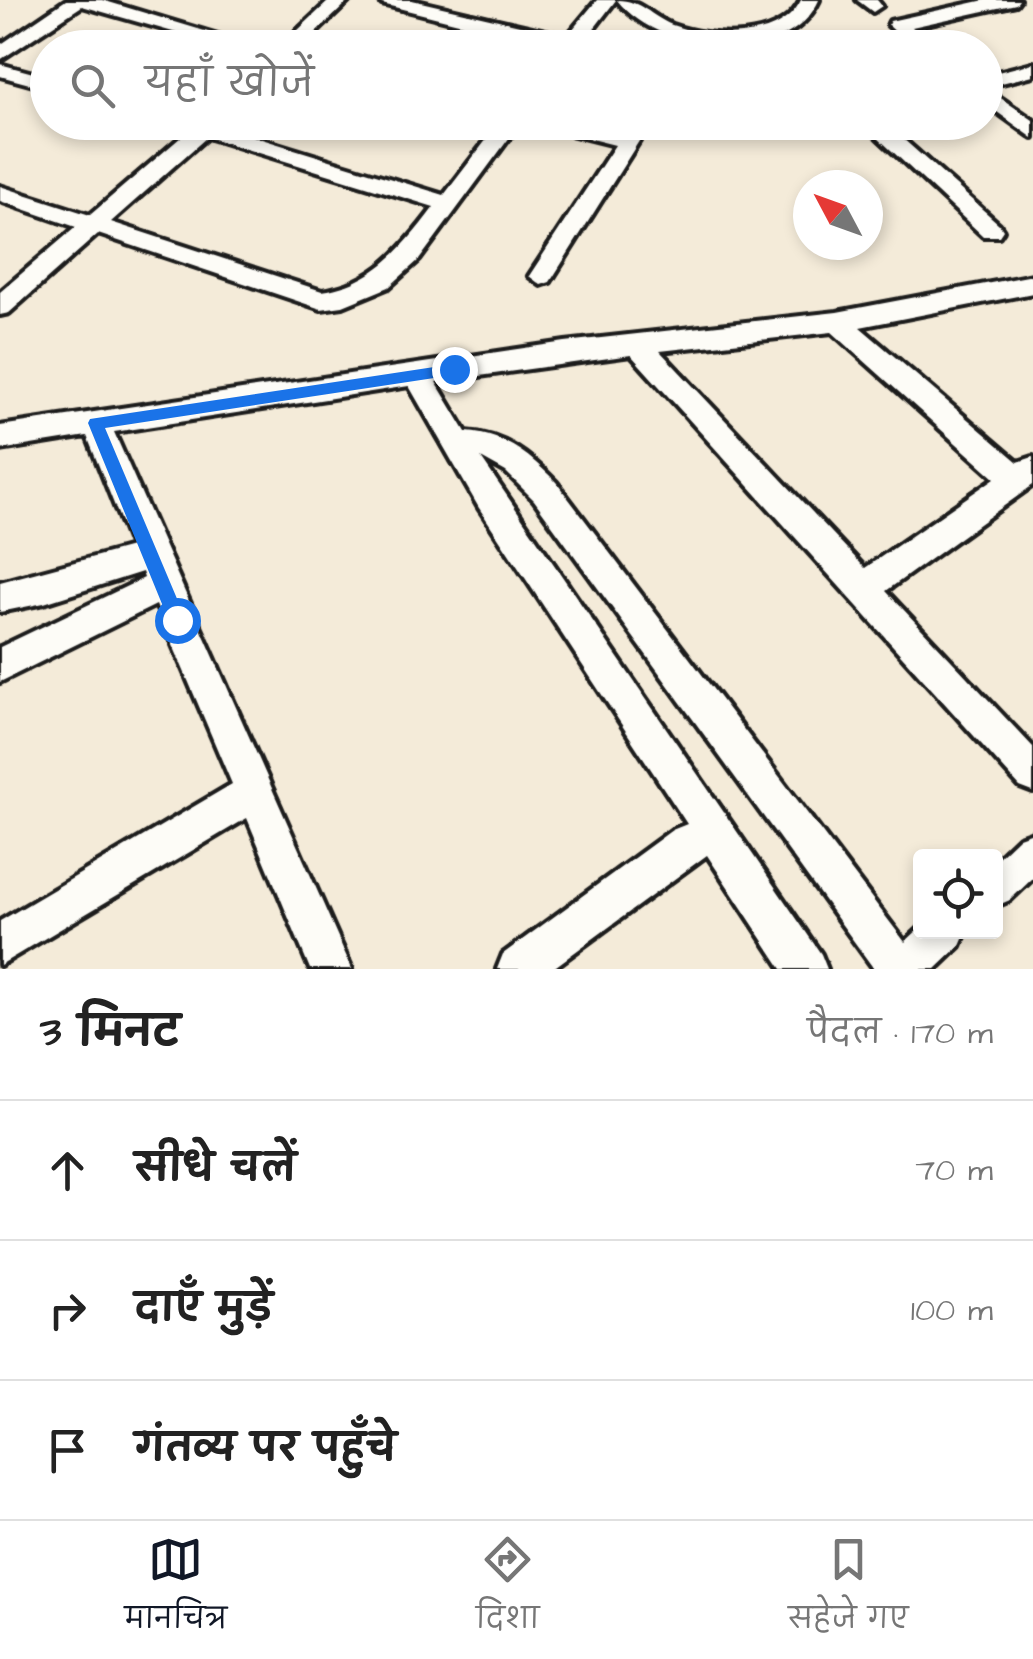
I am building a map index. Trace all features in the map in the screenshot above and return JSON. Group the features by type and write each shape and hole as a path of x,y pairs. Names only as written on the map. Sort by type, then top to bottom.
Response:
{"street":[{"path":"36,30 80,0 188,30"},
{"path":"308,30 341,0"},
{"path":"388,0 509,30"},
{"path":"582,30 607,0"},
{"path":"626,0 640,16 668,30"},
{"path":"793,30 810,0"},
{"path":"903,30 897,25 1010,0"},
{"path":"0,54 30,34"},
{"path":"1003,77 1033,69"},
{"path":"0,70 30,79"},
{"path":"1003,107 1033,131"},
{"path":"0,306 184,140"},
{"path":"247,140 449,204"},
{"path":"6,203 94,223 321,300 336,300 393,273 408,260 498,140"},
{"path":"541,276 629,140"},
{"path":"891,140 991,230"},
{"path":"0,438 565,352 836,322 1033,284"},
{"path":"836,322 1025,474 863,588"},
{"path":"639,346 1033,774"},
{"path":"417,375 501,516 806,969"},
{"path":"96,423 155,571 256,791 331,969"},
{"path":"458,444 478,443 504,452 519,462 545,491 903,969 938,939"},
{"path":"0,597 155,571"},
{"path":"0,666 155,571"},
{"path":"0,944 256,791"},
{"path":"518,969 686,844 715,832"},
{"path":"1003,879 1033,851"}],"route":[{"path":"177,620 96,423 454,369"}]}
